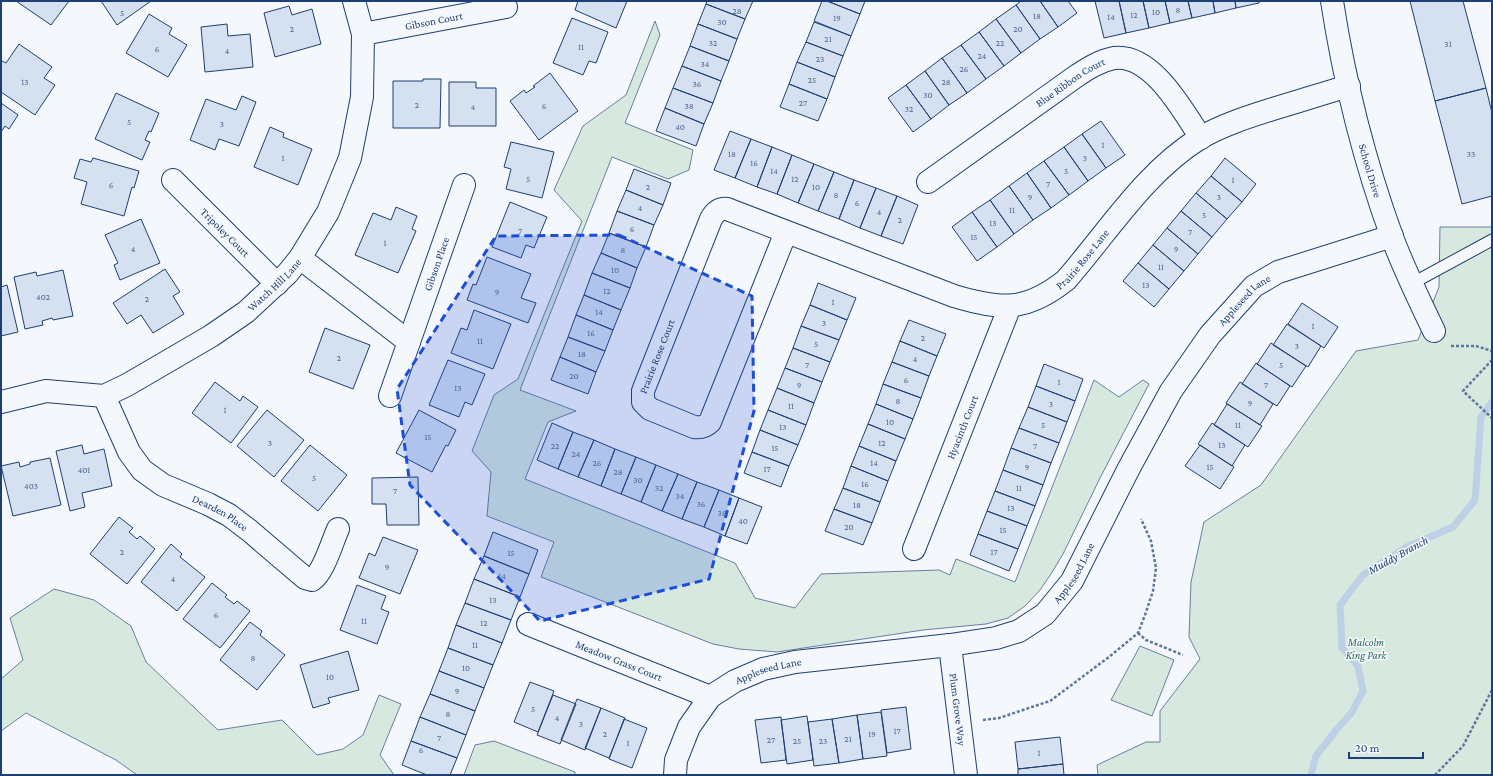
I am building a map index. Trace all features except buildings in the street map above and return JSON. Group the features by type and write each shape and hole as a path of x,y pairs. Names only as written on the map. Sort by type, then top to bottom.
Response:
{"street":[{"name":"Watch Hill Lane","path":"104,396 127,385 211,336 246,312 277,284 300,258 328,212 350,158 362,97 363,34 354,1"},
{"name":"School Drive","path":"1332,1 1349,86 1368,160 1392,236 1411,284 1434,331"},
{"name":"Gibson Court","path":"363,34 506,7"},
{"name":"Blue Ribbon Court","path":"928,182 1075,77 1097,63 1115,58 1132,60 1149,69 1160,80 1201,138"},
{"name":"Prairie Rose Lane","path":"786,232 954,296 980,304 1010,306 1029,303 1050,293 1066,280 1146,184 1167,164 1201,138 1245,118 1349,86"},
{"name":"Tripoley Court","path":"173,180 277,284"},
{"name":"Gibson Place","path":"390,396 464,185"},
{"name":"Prairie Rose Court","path":"722,209 727,209 786,232 710,422 706,426 700,428 650,409 643,402 643,391 713,215 722,209"},
{"name":"Appleseed Lane","path":"675,775 676,760 689,727 710,697 735,681 763,669 789,663 950,645 996,638 1019,631 1045,614 1072,581 1129,468 1171,390 1210,335 1254,286 1278,272 1392,236"},
{"path":"300,258 409,342"},
{"name":"Hyacinth Court","path":"914,549 1010,306"},
{"path":"1,402 46,391 104,396"},
{"name":"Dearden Place","path":"104,396 129,452 142,470 162,485 208,504 228,515 250,530 305,578 312,580 318,574 338,529"},
{"name":"Meadow Grass Court","path":"528,624 710,697"},
{"name":"Plum Grove Way","path":"950,645 966,775"}],"lane":[{"path":"1411,284 1492,240"}],"path":[{"path":"1492,360 1463,391 1492,418"},
{"path":"981,721 999,718 1050,701 1109,657 1138,633 1152,594 1156,568 1155,556 1151,541 1141,519"},
{"path":"1138,633 1146,640 1183,655"},
{"path":"1435,775 1463,746 1492,690"}],"highlighted area":[{"path":"619,235 752,296 754,411 709,579 540,621 410,485 397,389 496,236"}],"green space":[{"path":"655,21 660,35 625,123 693,150 689,170 668,179 612,157 520,390 576,411 548,422 525,479 735,563 755,598 795,608 821,574 939,570 950,575 956,559 1015,582 1094,380 1119,397 1143,380 1149,384 1101,476 1063,554 1040,590 1025,606 1008,618 986,624 923,630 777,652 739,649 713,644 541,577 554,542 487,516 491,472 472,451 494,395 518,379 582,221 554,190 583,126 626,95"},
{"name":"Malcolm King Park","path":"1440,227 1492,227 1492,775 1098,775 1097,765 1146,742 1160,742 1160,711 1200,659 1189,637 1191,582 1204,522 1261,485 1356,351 1418,340 1439,287"},
{"path":"54,589 94,600 131,626 146,662 218,730 282,720 317,755 343,749 363,735 379,695 401,704 380,755 394,775 137,775 116,760 26,713 1,731 1,679 23,660 10,618"},
{"path":"1140,646 1174,660 1152,716 1111,700"},
{"path":"494,741 575,772 575,775 464,775 475,745"}],"waterway":[{"name":"Muddy Branch","path":"1311,775 1316,756 1352,712 1363,691 1358,666 1342,648 1340,605 1363,575 1407,547 1453,527 1475,500 1481,417 1492,402"}]}
